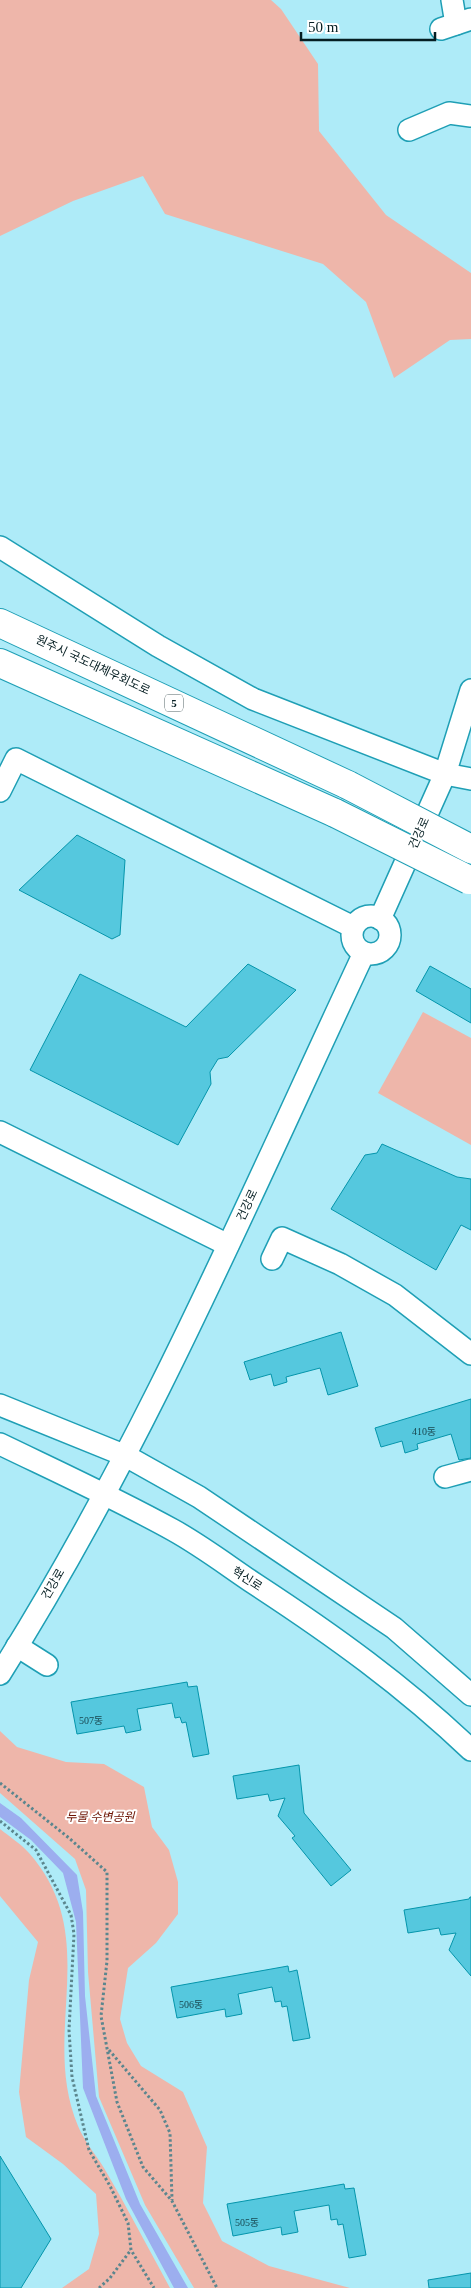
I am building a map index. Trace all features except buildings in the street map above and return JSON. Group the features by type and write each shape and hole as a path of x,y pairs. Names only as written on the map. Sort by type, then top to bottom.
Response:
{"highway":[{"name":"원주시 국도대체우회도로","path":"0,623 348,785 471,849"},
{"path":"0,663 335,813 470,880"}],"street":[{"path":"452,0 456,24"},
{"path":"409,130 449,113 471,116"},
{"path":"0,547 158,646 253,699 446,774 471,779"},
{"name":"건강로","path":"380,919 446,774 471,690"},
{"path":"0,791 16,759 353,927"},
{"path":"368,917 380,919 385,923 389,934 386,946 376,953 364,953 354,945 352,940 353,927 357,922 368,917"},
{"name":"건강로","path":"0,1674 18,1646 126,1456 228,1245 364,953"},
{"path":"0,1132 228,1245"},
{"path":"272,1259 282,1238 340,1264 395,1295 471,1354"},
{"path":"0,1405 126,1456 200,1497 394,1628 471,1694"},
{"name":"혁신로","path":"0,1444 104,1494 175,1531 325,1630 381,1671 435,1716 471,1750"},
{"path":"445,1477 471,1470"},
{"path":"18,1646 47,1665"}],"path":[{"path":"0,1783 69,1838 107,1872 107,1961 101,2016 117,2102 143,2167 172,2201 217,2288"},
{"path":"0,1821 36,1850 71,1915 74,1934 70,2030 72,2077 89,2150 110,2186 128,2223 131,2250 154,2288"},
{"path":"108,2049 160,2110 170,2133 172,2201"},
{"path":"99,2288 127,2258 131,2250"}],"green space":[{"path":"0,0 271,0 281,9 318,64 319,131 386,215 471,273 471,339 450,340 394,378 366,302 323,264 165,214 143,176 73,201 0,236"},
{"path":"423,1012 471,1038 471,1145 378,1093"},
{"name":"두물 수변공원","path":"0,1731 17,1747 66,1762 104,1764 144,1787 152,1827 169,1850 178,1882 178,1914 156,1943 128,1968 120,2019 127,2043 141,2066 183,2092 207,2147 203,2203 222,2241 269,2266 350,2288 194,2288 145,2205 99,2097 88,1972 86,1890 75,1859 0,1793"},
{"path":"0,1829 29,1853 51,1885 63,1918 67,1952 64,2056 68,2091 78,2126 113,2183 170,2288 62,2288 89,2269 99,2234 96,2194 63,2164 26,2137 19,2092 29,1980 38,1942 0,1896"}],"water":[{"path":"0,1803 21,1818 77,1875 83,1912 85,1996 96,2096 140,2204 188,2288 174,2288 126,2199 83,2088 76,1922 63,1873 31,1840 0,1817"}]}
